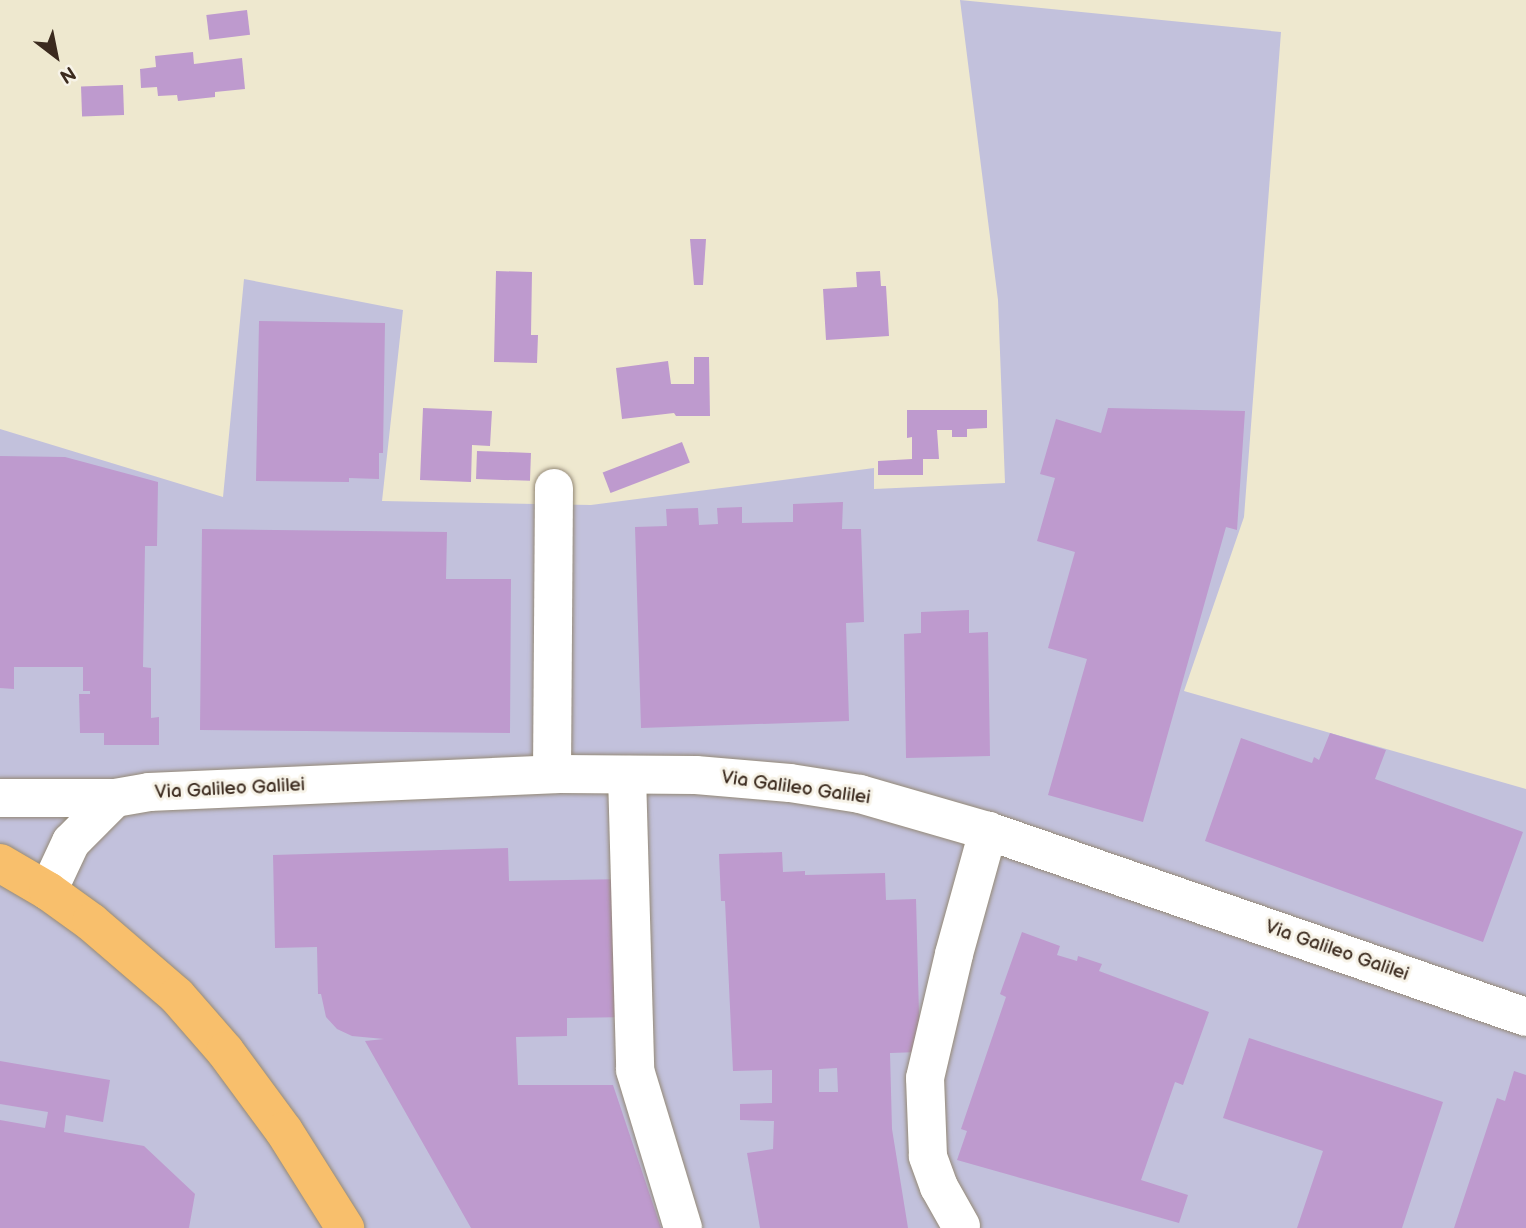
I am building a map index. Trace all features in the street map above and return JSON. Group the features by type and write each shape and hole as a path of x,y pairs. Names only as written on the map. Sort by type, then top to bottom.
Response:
{"main road":[{"path":"0,863 48,891 91,922 177,996 217,1042 284,1131 345,1228"}],"street":[{"path":"552,774 554,488"},
{"name":"Via Galileo Galilei","path":"0,798 115,798 149,792 552,774 696,775 837,790 860,794 988,831 1526,1017"},
{"path":"628,775 635,1070 683,1228"},
{"path":"0,822 9,812 39,798"},
{"path":"48,891 71,842 115,798"},
{"path":"961,1226 939,1187 928,1156 925,1078 954,954 988,831"}],"shaded area":[{"path":"960,0 1281,32 1244,517 1184,691 1526,789 1526,1228 0,1228 0,429 223,497 244,279 403,310 382,501 591,505 874,468 874,489 1005,483 998,300"}],"building":[{"path":"247,10 250,35 209,40 206,15"},
{"path":"193,52 194,64 242,58 245,89 215,92 215,97 178,101 177,95 158,96 157,87 141,88 140,69 156,67 155,56"},
{"path":"123,85 124,115 82,116 81,86"},
{"path":"690,239 706,239 703,285 694,285"},
{"path":"496,271 532,272 531,335 538,335 537,363 494,362"},
{"path":"880,271 881,286 886,286 889,336 826,340 823,289 857,287 856,272"},
{"path":"259,321 385,323 383,453 379,453 379,479 349,478 349,482 256,481"},
{"path":"694,357 709,357 710,416 676,416 674,413 622,419 616,368 668,361 671,384 694,384"},
{"path":"423,408 492,411 490,446 472,445 471,482 420,480"},
{"path":"1108,408 1245,411 1237,530 1226,527 1143,822 1048,795 1087,659 1048,648 1075,552 1037,541 1055,478 1040,474 1056,419 1101,433"},
{"path":"907,410 987,410 987,428 967,429 967,437 952,437 952,430 937,430 939,459 923,459 923,475 878,475 878,461 912,459 912,437 907,438"},
{"path":"682,442 690,463 611,493 603,472"},
{"path":"477,451 531,453 530,481 476,479"},
{"path":"0,456 65,457 158,482 157,546 145,546 143,667 151,668 151,718 159,717 159,745 104,745 104,733 80,733 79,694 90,694 90,691 83,691 83,667 14,667 14,689 0,688"},
{"path":"843,502 842,529 861,529 864,622 846,623 849,721 641,728 635,527 667,526 666,509 698,508 699,525 718,524 717,508 742,507 742,523 793,522 793,504"},
{"path":"202,529 447,532 446,579 511,579 510,733 200,730"},
{"path":"969,610 969,633 988,632 990,756 906,758 904,634 921,633 921,612"},
{"path":"1330,733 1386,750 1375,779 1523,832 1483,942 1205,841 1241,738 1312,763 1314,757 1319,760"},
{"path":"508,848 509,881 626,879 629,1017 567,1018 567,1036 516,1037 518,1085 613,1085 661,1228 471,1228 365,1041 384,1039 352,1036 337,1029 326,1017 321,994 318,994 317,947 275,948 273,855"},
{"path":"782,852 783,872 805,871 805,875 885,873 886,900 916,899 920,1052 890,1053 892,1129 908,1228 760,1228 747,1153 773,1149 774,1121 740,1120 740,1104 772,1103 772,1070 733,1071 725,901 721,901 719,854","holes":["837,1068 838,1092 819,1092 819,1069"]},
{"path":"1022,932 1060,946 1057,955 1077,961 1078,956 1102,964 1099,971 1209,1012 1183,1085 1175,1082 1141,1180 1188,1195 1179,1223 957,1160 967,1131 961,1129 1006,997 1000,994"},
{"path":"1249,1038 1443,1102 1402,1228 1297,1228 1323,1151 1223,1118"},
{"path":"0,1061 110,1080 103,1122 66,1115 64,1132 144,1146 195,1194 189,1228 0,1228 0,1120 45,1128 48,1112 0,1104"},
{"path":"1514,1071 1526,1075 1526,1228 1454,1228 1497,1098 1505,1101"}]}
